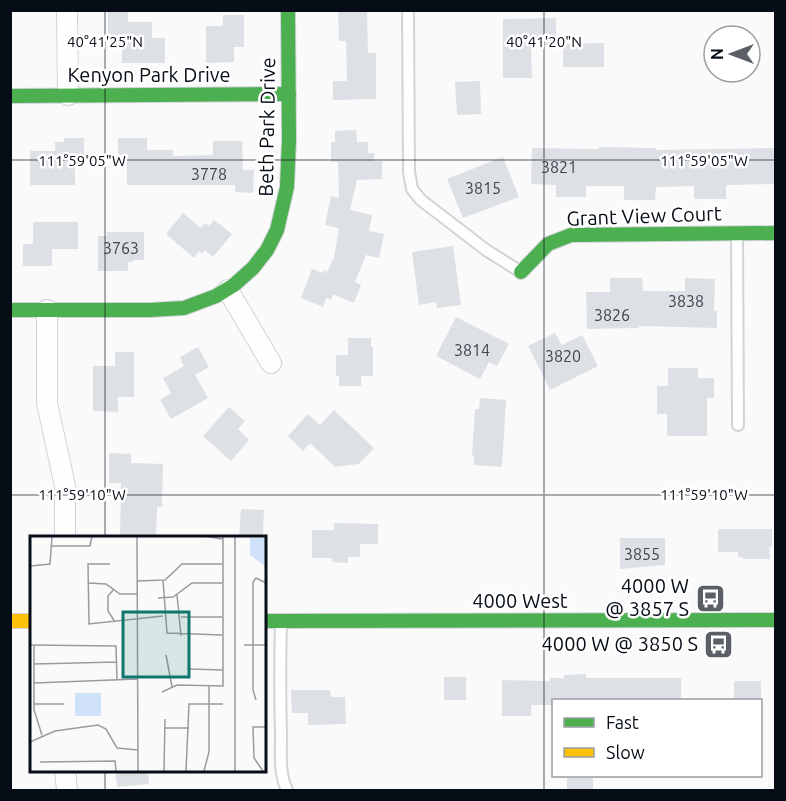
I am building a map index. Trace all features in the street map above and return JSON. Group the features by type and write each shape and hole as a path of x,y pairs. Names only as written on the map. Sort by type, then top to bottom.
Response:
{"street":[{"path":"67,10 68,95"},
{"name":"Beth Park Drive","path":"10,310 178,309 200,304 228,290 247,275 271,245 283,217 289,171 288,10"},
{"name":"Kenyon Park Drive","path":"10,96 289,94"},
{"name":"Grant View Court","path":"521,272 552,240 571,235 776,233"},
{"path":"228,290 271,363"},
{"path":"46,310 47,403 64,486 65,536"},
{"name":"4000 West","path":"266,621 776,620"},
{"path":"10,621 30,621"},
{"path":"65,771 67,790"}],"lane":[{"name":"Grant View Court","path":"408,10 409,172 412,189 421,200 486,250 521,272"},
{"path":"737,233 738,425"},
{"path":"281,621 281,760 287,790"}],"building":[{"path":"338,10 367,10 368,53 376,53 376,99 333,100 333,81 347,81 346,41 339,41"},
{"path":"108,11 128,11 128,22 152,22 152,38 165,38 165,63 122,63 122,41 108,41"},
{"path":"223,15 244,15 244,47 234,47 234,62 206,63 206,26 223,26"},
{"path":"556,18 556,45 531,45 532,78 503,78 503,19"},
{"path":"604,43 604,67 563,67 563,44"},
{"path":"480,81 481,114 457,115 455,82"},
{"path":"356,130 357,142 368,142 368,153 374,153 374,161 382,161 382,179 357,180 350,210 372,215 369,231 384,234 379,258 366,255 355,282 361,285 354,303 333,294 331,300 326,298 323,307 301,298 312,269 327,272 334,257 339,228 325,225 331,196 339,198 338,162 331,162 331,142 335,142 335,131"},
{"path":"64,138 84,138 84,158 75,158 75,185 30,185 30,151 55,151 55,142 64,142"},
{"path":"118,138 147,138 147,150 173,150 173,156 213,155 213,141 242,141 243,170 254,170 253,193 235,192 235,185 127,185 127,159 118,159"},
{"path":"599,147 656,148 656,150 776,148 776,184 726,185 726,199 694,199 694,186 656,187 655,200 624,200 624,186 586,186 586,197 556,197 556,185 531,184 532,148 599,149"},
{"path":"503,157 519,197 463,218 447,179"},
{"path":"183,213 201,228 205,223 209,226 214,220 232,234 213,257 205,250 202,254 199,251 194,258 166,234"},
{"path":"33,222 78,222 78,249 52,249 52,266 23,266 23,244 33,244"},
{"path":"107,232 144,232 144,260 128,262 128,271 98,271 98,236 107,236"},
{"path":"453,246 461,305 437,308 436,302 419,305 412,252"},
{"path":"610,278 642,278 643,291 685,291 685,278 715,279 714,311 717,311 717,328 639,326 639,328 587,329 586,292 610,292"},
{"path":"456,317 509,344 497,366 489,362 480,379 436,356"},
{"path":"555,333 562,345 582,335 598,366 550,390 528,346"},
{"path":"348,338 371,338 373,376 361,376 361,386 339,386 339,376 336,376 336,355 348,355"},
{"path":"198,347 209,367 195,375 208,398 171,419 160,400 171,393 163,378 184,366 180,357"},
{"path":"115,352 134,352 134,397 118,397 118,412 93,411 93,366 115,366"},
{"path":"668,368 698,368 698,378 714,378 714,398 707,398 707,436 667,436 667,414 657,414 657,386 668,386"},
{"path":"480,398 506,400 502,467 474,465 474,456 472,456 475,409 479,409"},
{"path":"229,407 245,421 238,429 249,440 231,461 203,436"},
{"path":"334,410 374,448 359,464 335,467 310,443 303,451 288,436 308,414 320,425"},
{"path":"109,453 131,454 131,463 163,464 162,507 157,507 156,536 120,536 121,483 109,483"},
{"path":"241,509 264,510 263,536 239,536"},
{"path":"334,523 378,524 378,544 360,544 360,557 348,557 348,563 332,562 332,558 312,558 312,530 334,530"},
{"path":"718,529 772,529 770,559 742,559 738,557 738,552 718,552"},
{"path":"620,538 665,538 665,565 620,569"},
{"path":"586,674 586,678 681,678 681,699 552,699 552,705 531,705 531,716 502,716 502,680 550,681 550,678 564,678 564,675"},
{"path":"444,677 466,677 466,700 444,700"},
{"path":"734,681 761,681 761,699 734,699"},
{"path":"291,690 330,690 331,697 345,697 346,724 308,725 308,713 292,713"},
{"path":"115,771 148,771 149,784 117,787"},
{"path":"567,777 593,777 593,790 567,790"}],"traffic: fast":[{"path":"10,310 184,308 216,296 234,285 253,268 267,250 277,230 287,187 288,10"},
{"path":"10,96 289,94"},
{"path":"521,272 548,244 571,235 776,233"},
{"path":"266,621 776,620"}],"traffic: slow":[{"path":"10,621 30,621"}],"place":[{"name":"4000 W @ 3857 S","path":"710,598"},
{"name":"4000 W @ 3850 S","path":"719,644"}]}
